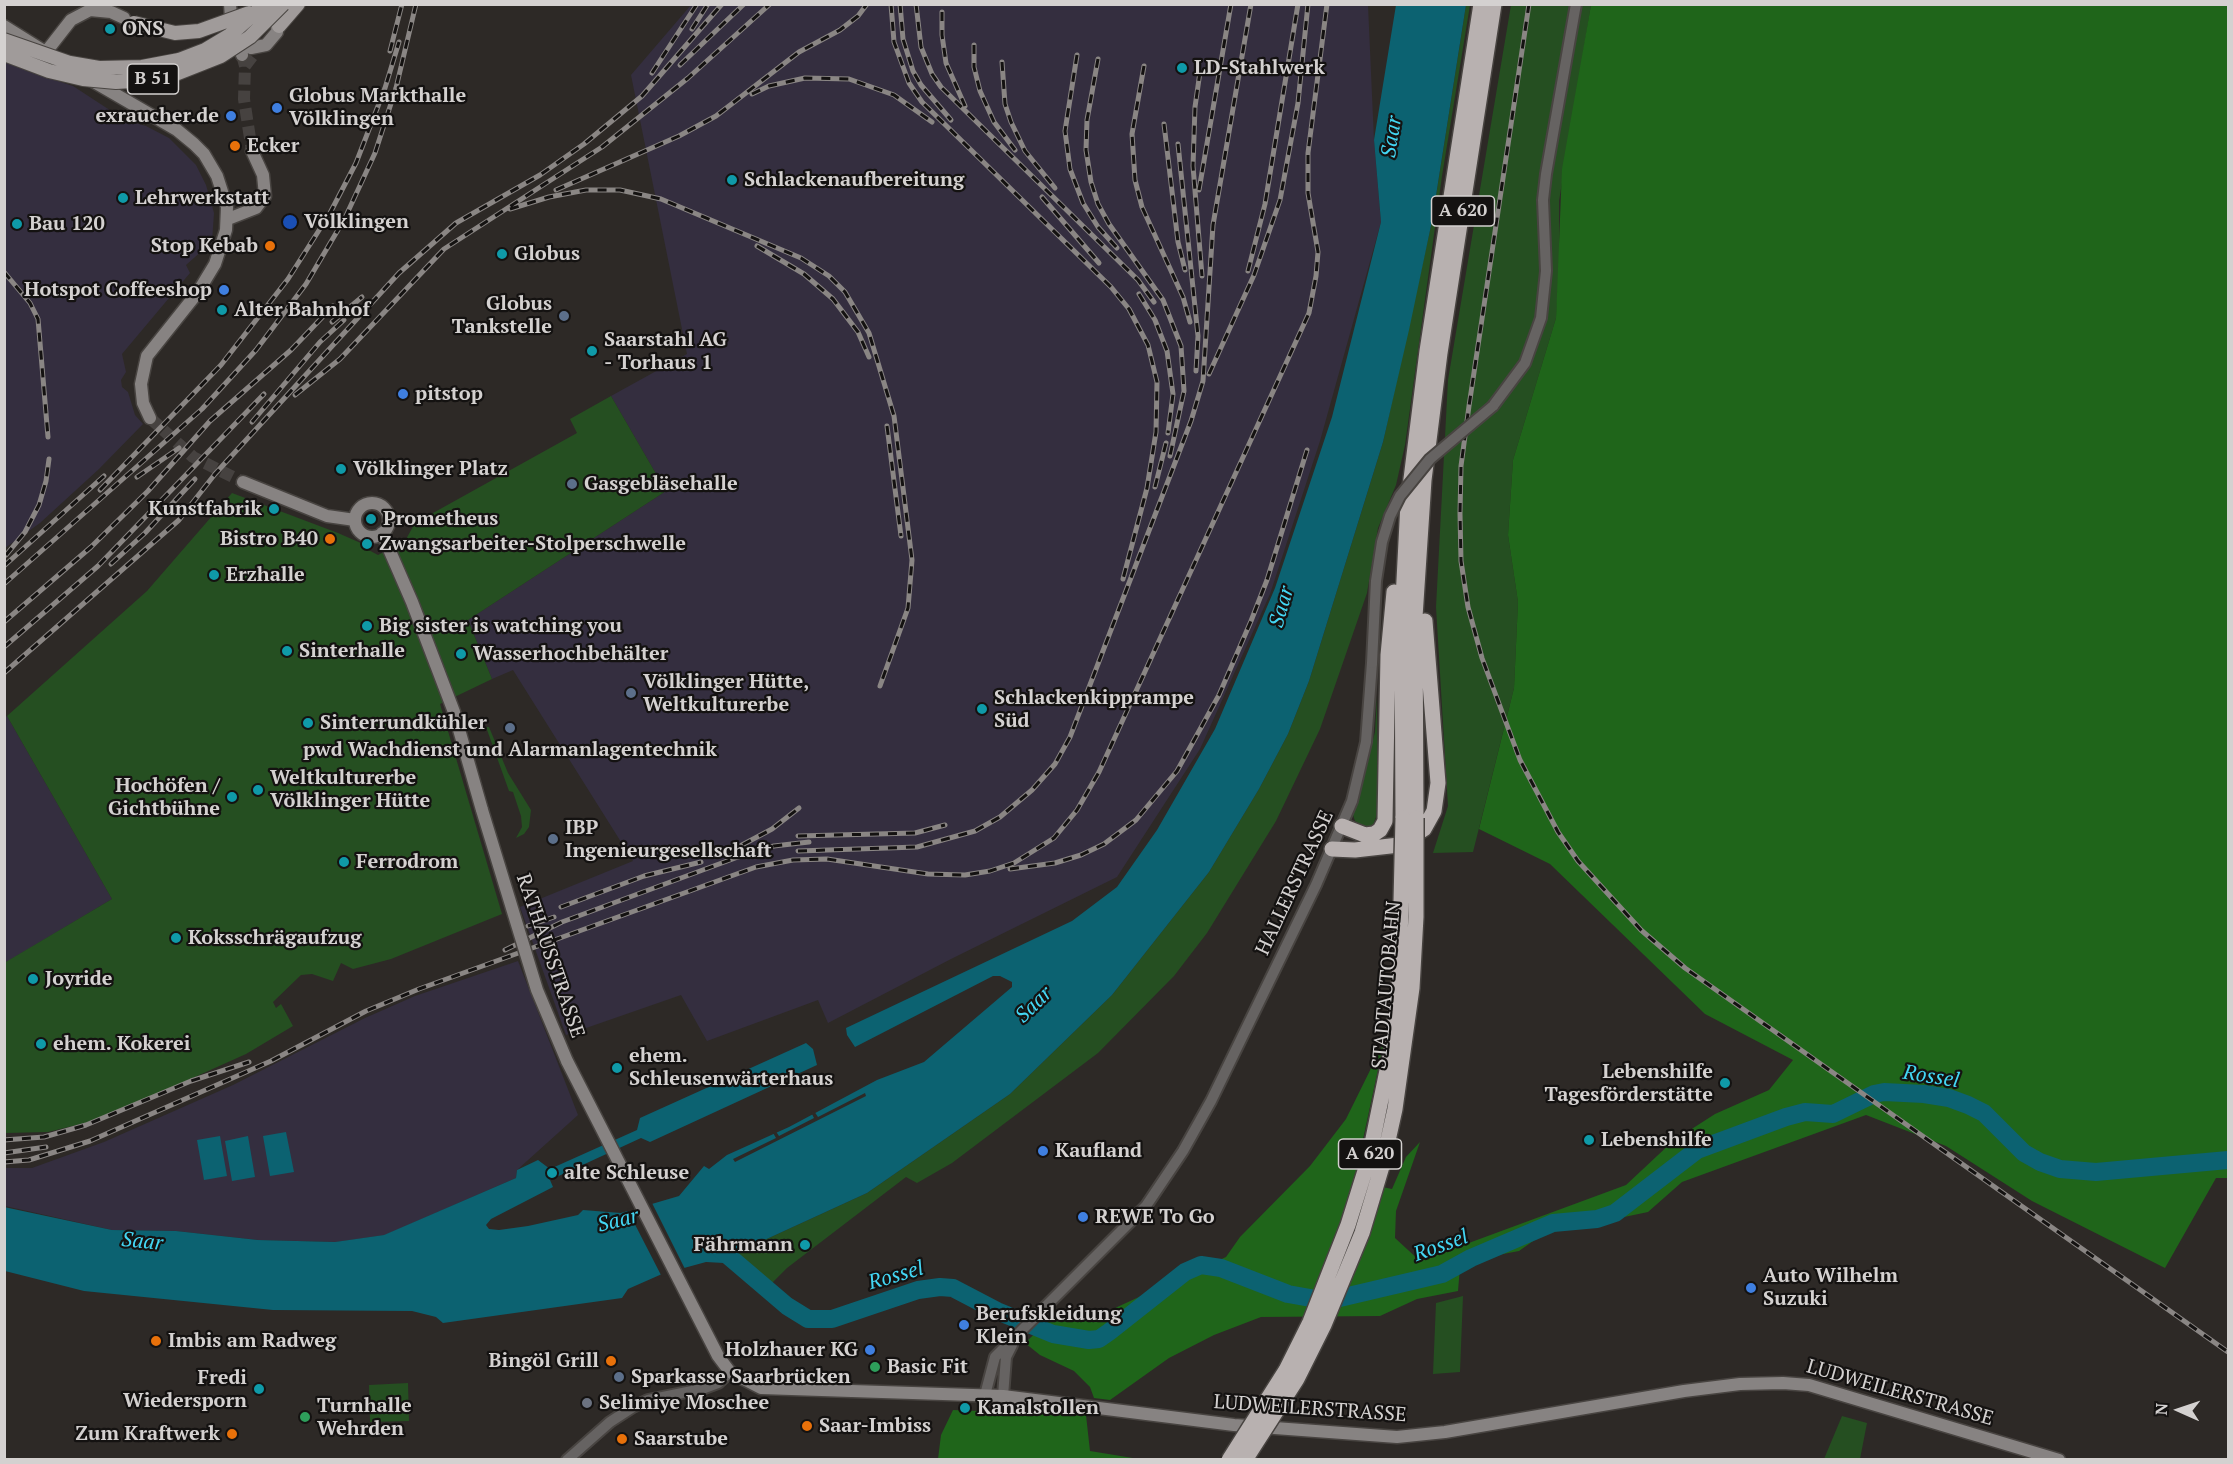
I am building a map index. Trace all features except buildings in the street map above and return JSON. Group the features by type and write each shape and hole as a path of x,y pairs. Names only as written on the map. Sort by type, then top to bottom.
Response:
{"highway":[{"name":"A 620","path":"1425,416 1481,4"},
{"name":"A 620","path":"1229,1460 1286,1370 1310,1322 1348,1225 1369,1158 1392,1046 1399,985 1410,818 1402,619 1408,503 1425,416 1494,4"},
{"name":"STADTAUTOBAHN","path":"1245,1460 1297,1379 1324,1325 1362,1233 1383,1163 1395,1109 1412,988 1416,907 1410,818 1415,617 1424,480 1425,416"},
{"path":"1342,826 1365,835 1374,834 1380,830 1385,821 1388,655 1397,568 1408,503"},
{"name":"A 620","path":"1332,849 1354,850 1400,845 1424,829 1434,811 1438,783 1425,646 1421,513"}],"main road":[{"path":"46,52 65,26 90,10 101,10 175,33 200,31 224,24 267,5 278,15 279,26"},
{"name":"B 51","path":"4,40 70,63 106,68 141,68 179,60 205,50 230,35 267,5"},
{"path":"233,8 232,32 238,42 251,52"},
{"path":"251,52 271,42 290,8"},
{"name":"B 51","path":"4,54 49,71 83,79 116,82 148,80 178,73 221,56 290,8"},
{"path":"4,26 123,101 177,130 204,154 217,176 227,207 228,219 215,264 198,292 147,356 141,384 143,403 150,418"},
{"path":"238,42 251,52"},
{"path":"228,219 256,208 265,196 263,176 252,152"},
{"path":"243,482 327,516 355,519"},
{"path":"378,504 388,517 382,533 374,536 365,535 358,529 355,519 358,509 364,505 378,504"},
{"name":"RATHAUSSTRASSE","path":"382,533 412,602 454,712 537,990 567,1061 681,1288 717,1356 730,1372"},
{"name":"LUDWEILERSTRASSE","path":"730,1372 750,1384 776,1390 1003,1396 1234,1425 1397,1437 1445,1432 1684,1391 1740,1384 1783,1383 1809,1385 2059,1460"}],"street":[{"name":"HALLERSTRASSE","path":"986,1395 995,1357 1124,1231 1158,1191 1217,1089 1342,826 1366,742 1376,581 1382,542 1390,516 1400,496 1430,459 1493,406 1525,363 1541,318 1545,279 1543,200 1576,4"},
{"name":"HALLERSTRASSE","path":"1003,1396 1006,1357 1017,1336"},
{"path":"567,1460 610,1422 633,1407 648,1400 702,1389 718,1383 730,1372"}],"shaded area":[{"path":"691,5 1368,5 1374,140 1381,222 1320,441 1270,594 1200,749 1117,877 828,1023 818,1000 707,1041 681,995 566,1035 520,907 633,861 513,670 492,679 468,620 666,491 611,396 687,354 631,75"},
{"path":"4,59 27,71 73,86 125,120 146,126 169,138 196,165 206,185 214,213 212,242 186,265 190,273 122,354 126,372 121,380 122,387 128,392 135,415 143,424 99,469 40,523 5,548"},
{"path":"7,716 112,899 5,963 4,718"},
{"path":"518,961 578,1115 517,1170 516,1178 385,1235 336,1242 258,1240 176,1231 112,1230 5,1206 5,1168 32,1168 104,1142 233,1085 365,1018 415,996"}],"green space":[{"path":"1466,5 1470,5 1442,176 1405,445 1396,485 1378,528 1367,593 1320,729 1276,821 1207,933 1174,976 1098,1053 952,1163 917,1183 906,1177 787,1268 771,1284 734,1254 867,1193 1010,1094 1112,995 1209,872 1259,789 1288,734 1309,681 1383,442 1432,221"},
{"path":"1511,5 1591,5 1559,201 1556,318 1513,460 1508,535 1518,602 1514,688 1473,852 1433,853 1448,806 1436,607 1448,380"},
{"path":"1591,5 2228,5 2228,1178 2216,1178 2165,1268 2032,1201 1946,1146 1866,1115 1682,1182 1648,1212 1543,1234 1519,1251 1471,1260 1460,1267 1458,1291 1417,1299 1380,1316 1261,1317 1214,1335 1169,1358 1110,1400 1094,1398 1090,1387 1074,1371 1040,1355 1025,1343 1055,1314 1082,1318 1102,1314 1226,1257 1240,1237 1310,1166 1346,1119 1384,1042 1354,1181 1392,1189 1406,1157 1420,1142 1396,1211 1395,1238 1420,1261 1626,1185 1673,1141 1715,1114 1769,1090 1793,1060 1705,1014 1550,864 1479,829 1514,688 1518,602 1508,535 1513,460 1556,318 1562,169"},
{"name":"Weltkulturerbe Völklinger Hütte","path":"611,396 666,491 468,620 492,679 440,704 502,914 391,959 353,969 341,963 333,981 312,974 301,975 273,1002 276,1008 281,1004 293,1026 246,1054 137,1103 85,1123 48,1132 5,1133 4,963 112,899 7,716 147,591 232,493 338,533 363,544 363,547 378,555 405,541 415,523 577,433 570,419"},
{"path":"1377,696 1378,812 1373,825 1367,828 1355,821 1353,815 1375,732"},
{"path":"486,727 489,727 508,773 531,810 529,827 524,834 516,838 522,827 521,816 513,792 509,791"},
{"path":"1463,1296 1460,1372 1433,1374 1436,1303"},
{"path":"408,1383 409,1421 370,1422 369,1385"},
{"path":"953,1410 1086,1415 1090,1451 1139,1459 938,1459 941,1435"},
{"path":"1842,1416 1867,1423 1860,1459 1824,1459"}],"water":[{"name":"Saar","path":"1396,5 1466,5 1432,221 1383,442 1309,681 1288,734 1259,789 1209,872 1112,995 1010,1094 867,1193 734,1254 742,1264 706,1262 662,1274 628,1289 622,1298 443,1323 436,1317 412,1311 273,1310 84,1291 5,1271 4,1207 112,1230 176,1231 258,1240 335,1242 384,1235 516,1178 517,1170 538,1160 550,1169 637,1130 640,1118 806,1043 813,1049 817,1065 650,1142 641,1138 550,1180 553,1187 491,1219 486,1225 489,1229 499,1230 528,1226 578,1215 583,1210 621,1213 679,1196 704,1166 709,1169 727,1155 789,1127 877,1080 924,1062 1012,987 1012,982 1000,976 993,976 855,1047 847,1035 846,1028 1072,921 1117,887 1157,830 1215,729 1275,588 1332,417 1381,222 1374,140"},
{"path":"286,1132 294,1172 270,1176 263,1136"},
{"path":"220,1136 227,1176 204,1180 197,1140"},
{"path":"248,1136 255,1177 232,1181 225,1141"}],"pier":[{"path":"865,1093 866,1096 735,1162 733,1159 776,1138 772,1131 775,1130 779,1136 814,1118 811,1112 814,1111 818,1117"},
{"path":"651,1201 686,1271 662,1277 627,1209"}],"waterway":[{"name":"Rossel","path":"719,1248 787,1306 808,1319 832,1319 918,1290 940,1287 953,1288 997,1311 1053,1334 1089,1340 1099,1339 1185,1272 1201,1265 1221,1268 1288,1294 1327,1301 1442,1274 1471,1258 1553,1223 1597,1219 1615,1213 1697,1150 1786,1117 1805,1112 1833,1114 1874,1094 1884,1092 1924,1094 1949,1098 1968,1105 1984,1113 2024,1153 2060,1169 2096,1172 2228,1160"}],"tunnel":[{"path":"245,66 254,54"},
{"path":"242,55 245,66 244,99 252,151"},
{"path":"150,418 193,457 243,482"}],"railway":[{"path":"390,51 402,4"},
{"path":"4,584 202,409 256,350 306,284 345,218 375,153 396,88 416,4"},
{"path":"652,73 697,4"},
{"path":"692,29 708,4"},
{"path":"4,673 179,520 215,474 399,273 456,223 540,175 584,144 642,96 722,4"},
{"path":"680,65 744,4"},
{"path":"295,395 340,359 444,249 602,147 688,78 770,4"},
{"path":"556,190 679,136 716,116 799,52 840,30 858,16 867,4"},
{"path":"891,4 894,42 909,83 922,102 1111,287 1129,309 1148,345 1157,382 1156,432 1147,488 1123,579"},
{"path":"900,4 903,39 913,71 921,85 951,120"},
{"path":"916,4 921,47 932,74 941,87 1138,280 1154,302"},
{"path":"1199,190 1231,4"},
{"path":"798,851 917,847 975,831 1000,817 1032,790 1055,764 1070,737 1191,421 1203,381 1213,225 1251,4"},
{"path":"1248,271 1265,204 1298,4"},
{"path":"1209,374 1254,275 1280,200 1298,103 1308,4"},
{"path":"4,1162 29,1160 90,1141 271,1061 366,1011 419,989 756,867 793,860 827,859 928,874 965,875 990,871 1014,863 1054,838 1077,810 1099,772 1309,313 1318,252 1308,193 1308,153 1327,4"},
{"path":"1529,4 1469,406 1461,466 1460,513 1461,561 1468,607 1482,658 1520,760 1558,832 1578,861 1641,930 1685,968 2228,1352"},
{"path":"942,12 946,63 965,106"},
{"path":"100,490 221,365 288,279 330,213 356,163 385,88 399,42"},
{"path":"974,45 974,67 980,91 994,122 1015,150"},
{"path":"1077,55 1065,131 1070,169 1083,203 1098,227 1117,248"},
{"path":"1098,59 1087,120 1086,150 1091,182 1098,204 1109,224 1163,300 1181,346 1184,391 1170,456"},
{"path":"1002,62 1005,104 1011,122 1025,151 1055,188"},
{"path":"1144,66 1132,134 1135,180 1142,207 1183,297 1190,322"},
{"path":"1200,72 1195,107 1193,166 1202,276"},
{"path":"752,94 769,86 805,78 849,79 894,95 932,122"},
{"path":"1164,124 1178,242 1185,270"},
{"path":"1178,144 1198,336 1196,371"},
{"path":"510,209 549,197 586,190 620,190 661,199 801,258 829,276 845,292 869,333 894,416 912,560 908,608 880,686"},
{"path":"1042,197 1099,263"},
{"path":"757,246 804,274 833,299 858,332 869,357"},
{"path":"4,272 30,303 38,319 48,437"},
{"path":"1139,294 1155,320 1167,351 1173,394 1168,433"},
{"path":"332,322 362,297"},
{"path":"4,622 91,547 148,491 210,421 291,350 333,306"},
{"path":"252,422 320,342 344,320"},
{"path":"4,647 98,566 264,394"},
{"path":"887,426 901,536"},
{"path":"1155,487 1166,443"},
{"path":"137,477 179,448"},
{"path":"1010,869 1055,863 1081,855 1104,844 1136,820 1177,771 1219,695 1251,621 1267,580 1307,450"},
{"path":"6,555 25,532 39,505 49,459"},
{"path":"4,566 104,476"},
{"path":"111,564 145,533 195,479"},
{"path":"727,853 772,829 799,808"},
{"path":"798,836 915,833 945,825"},
{"path":"505,950 562,922 738,857 774,846 809,842"},
{"path":"561,907 644,876 701,862"},
{"path":"528,926 554,917"},
{"path":"4,1140 44,1137 86,1125 191,1081 249,1062"},
{"path":"4,1153 46,1147"}],"place":[{"name":"ONS","path":"110,29"},
{"name":"LD-Stahlwerk","path":"1182,68"},
{"name":"Globus Markthalle Völklingen","path":"277,108"},
{"name":"exraucher.de","path":"231,116"},
{"name":"Ecker","path":"235,146"},
{"name":"Schlackenaufbereitung","path":"732,180"},
{"name":"Lehrwerkstatt","path":"123,198"},
{"name":"Völklingen","path":"290,222"},
{"name":"Bau 120","path":"17,224"},
{"name":"Stop Kebab","path":"270,246"},
{"name":"Globus","path":"502,254"},
{"name":"Hotspot Coffeeshop","path":"224,290"},
{"name":"Alter Bahnhof","path":"222,310"},
{"name":"Globus Tankstelle","path":"564,316"},
{"name":"Saarstahl AG - Torhaus 1","path":"592,351"},
{"name":"pitstop","path":"403,394"},
{"name":"Völklinger Platz","path":"341,469"},
{"name":"Gasgebläsehalle","path":"572,484"},
{"name":"Kunstfabrik","path":"274,509"},
{"name":"Prometheus","path":"371,519"},
{"name":"Bistro B40","path":"330,539"},
{"name":"Zwangsarbeiter-Stolperschwelle","path":"367,544"},
{"name":"Erzhalle","path":"214,575"},
{"name":"Big sister is watching you","path":"367,626"},
{"name":"Sinterhalle","path":"287,651"},
{"name":"Wasserhochbehälter","path":"461,654"},
{"name":"Völklinger Hütte, Weltkulturerbe","path":"631,693"},
{"name":"Schlackenkipprampe Süd","path":"982,709"},
{"name":"Sinterrundkühler","path":"308,723"},
{"name":"pwd Wachdienst und Alarmanlagentechnik","path":"510,728"},
{"name":"Weltkulturerbe Völklinger Hütte","path":"258,790"},
{"name":"Hochöfen / Gichtbühne","path":"232,797"},
{"name":"IBP Ingenieurgesellschaft","path":"553,839"},
{"name":"Ferrodrom","path":"344,862"},
{"name":"Koksschrägaufzug","path":"176,938"},
{"name":"Joyride","path":"33,979"},
{"name":"ehem. Kokerei","path":"41,1044"},
{"name":"ehem. Schleusenwärterhaus","path":"617,1068"},
{"name":"Lebenshilfe Tagesförderstätte","path":"1725,1083"},
{"name":"Lebenshilfe","path":"1589,1140"},
{"name":"Kaufland","path":"1043,1151"},
{"name":"alte Schleuse","path":"552,1173"},
{"name":"REWE To Go","path":"1083,1217"},
{"name":"Fährmann","path":"805,1245"},
{"name":"Auto Wilhelm Suzuki","path":"1751,1288"},
{"name":"Berufskleidung Klein","path":"964,1325"},
{"name":"Imbis am Radweg","path":"156,1341"},
{"name":"Holzhauer KG","path":"870,1350"},
{"name":"Bingöl Grill","path":"611,1361"},
{"name":"Basic Fit","path":"875,1367"},
{"name":"Sparkasse Saarbrücken","path":"619,1377"},
{"name":"Fredi Wiedersporn","path":"259,1389"},
{"name":"Selimiye Moschee","path":"587,1403"},
{"name":"Kanalstollen","path":"965,1408"},
{"name":"Turnhalle Wehrden","path":"305,1417"},
{"name":"Saar-Imbiss","path":"807,1426"},
{"name":"Zum Kraftwerk","path":"232,1434"},
{"name":"Saarstube","path":"622,1439"}]}
